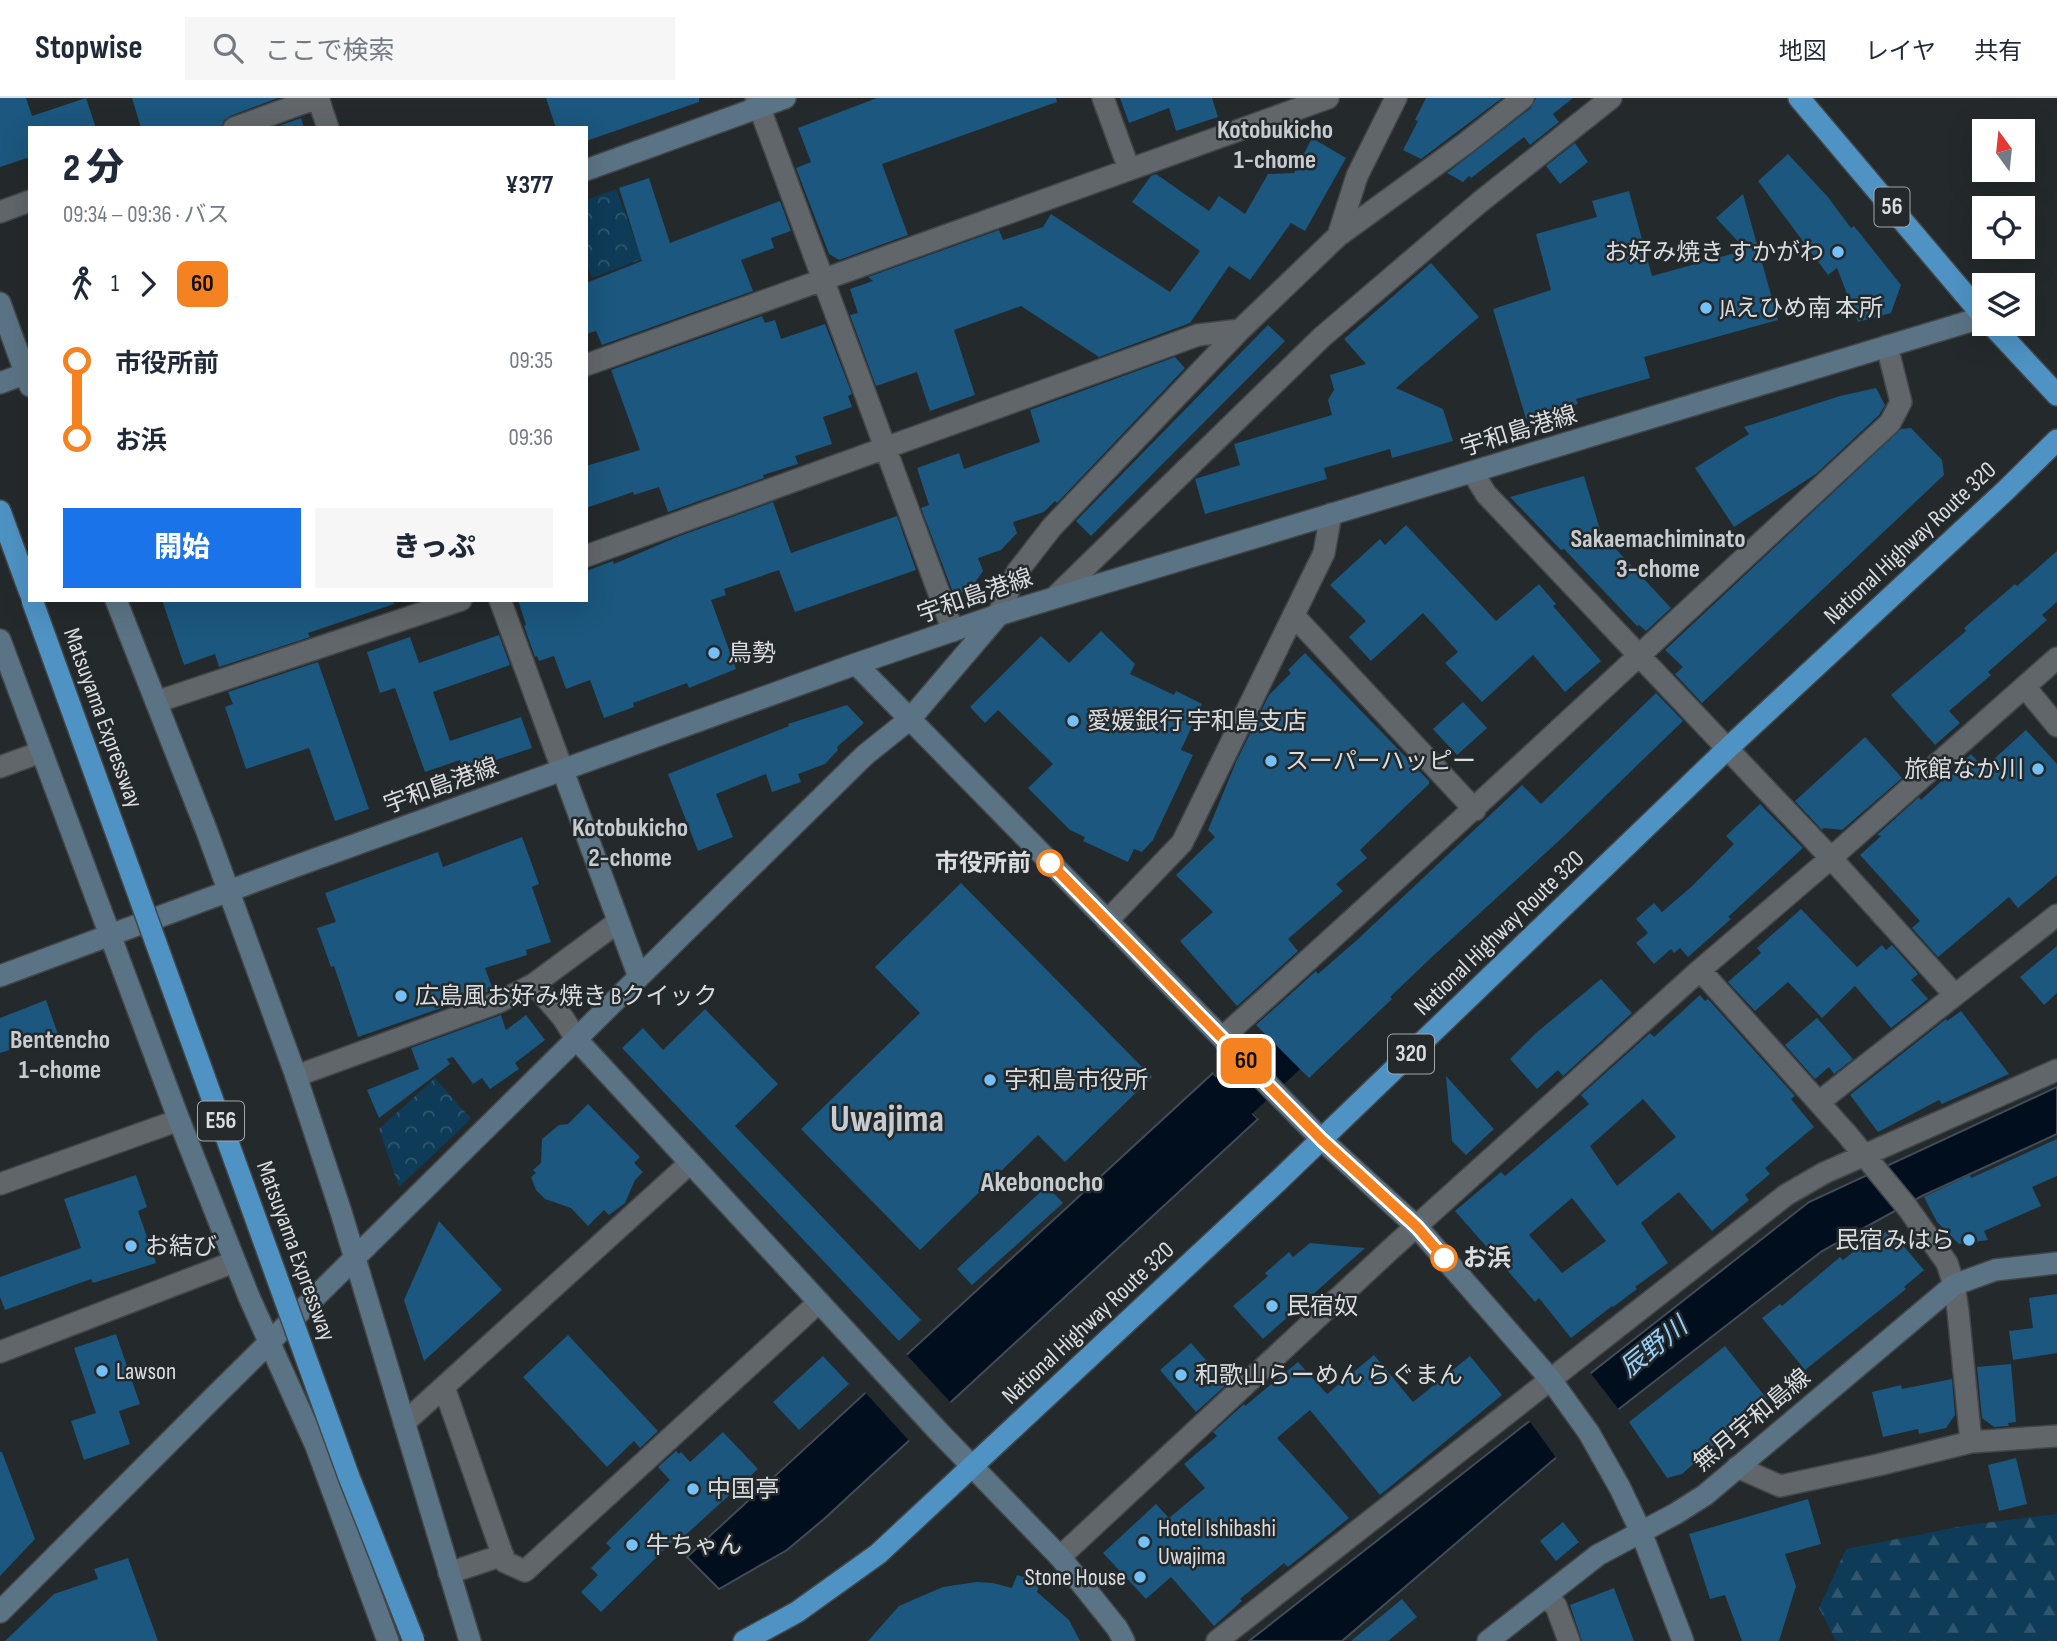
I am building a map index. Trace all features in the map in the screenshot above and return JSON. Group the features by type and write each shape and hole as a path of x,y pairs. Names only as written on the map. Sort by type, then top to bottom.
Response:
{"highway":[{"name":"56","path":"1799,98 1972,303"},
{"path":"2002,336 2057,395"},
{"name":"National Highway Route 320","path":"744,1641 797,1612 878,1554 1322,1140 1727,749 2057,440"},
{"path":"0,512 28,588"},
{"name":"Matsuyama Expressway","path":"33,602 349,1477 414,1641"}],"street":[{"path":"240,126 317,98 327,126"},
{"path":"588,169 758,103 785,98"},
{"path":"1103,98 1129,169"},
{"path":"588,364 1328,98"},
{"path":"1339,236 1357,176 1396,98"},
{"path":"0,1612 865,755 910,719 999,615 1017,572 1052,527 1240,330 1339,236 1523,98"},
{"path":"1056,596 1322,337 1480,202 1611,98"},
{"path":"758,103 953,631"},
{"path":"0,212 28,202"},
{"path":"0,303 28,377 0,383"},
{"name":"宇和島港線","path":"0,976 229,890 856,664 1056,596 1473,473 1972,321"},
{"path":"588,554 1198,335 1240,330"},
{"path":"1230,1044 1475,810 1644,660 1890,423 1901,402 1887,346"},
{"path":"1473,473 1486,494 1831,858 1954,994"},
{"path":"1107,921 1182,843 1324,553 1331,514"},
{"path":"117,602 229,890 296,1076 355,1259 470,1641"},
{"path":"156,702 455,602"},
{"path":"501,602 639,977"},
{"path":"1294,616 1475,810"},
{"path":"0,640 234,1262 316,1446 388,1641"},
{"path":"1060,1557 1700,970 2057,658"},
{"path":"856,664 1322,1140 1417,1227 1555,1384 1589,1433 1620,1488 1641,1532 1683,1641"},
{"path":"2025,687 2057,726"},
{"path":"0,767 41,752"},
{"path":"1819,1102 2057,915"},
{"path":"296,1076 499,1003 534,984 618,922"},
{"path":"1700,970 1869,1161 1907,1207 1947,1263 1954,1285 1971,1442"},
{"path":"534,984 563,1018 577,1040 972,1466 1060,1557 1117,1628 1124,1641"},
{"path":"1217,1641 1555,1384 1786,1195 1824,1173 1869,1161 2057,1070"},
{"path":"0,1184 179,1119"},
{"path":"404,1423 690,1163"},
{"path":"0,1352 234,1262"},
{"name":"無月宇和島線","path":"1488,1641 1598,1555 1705,1495 1954,1285 1995,1270 2057,1263"},
{"path":"444,1387 505,1562 525,1571 819,1302"},
{"path":"1737,1467 1780,1486 1971,1442 2057,1436"},
{"path":"449,1573 503,1555"},
{"path":"1545,1597 1556,1606 1569,1641"}],"green space":[{"path":"616,189 642,259 592,278 588,268 588,199"},
{"path":"435,1078 471,1119 399,1187 379,1129"},
{"path":"2057,1514 2057,1641 1836,1641 1819,1608 1846,1549 1968,1525"}],"water":[{"path":"1213,1073 1258,1119 824,1519 787,1550 719,1589 687,1557"},
{"name":"辰野川","path":"2057,1087 2057,1134 1922,1196 1822,1251 1552,1461 1342,1641 1249,1641 1809,1202"}],"pier":[{"path":"1216,1071 1260,1117 1258,1119 1213,1073"},
{"path":"904,1352 953,1405 911,1443 863,1390"},
{"path":"1589,1371 1620,1411 1557,1459 1527,1418"}],"building":[{"path":"0,98 26,98 32,116 86,98 95,126 28,126 28,158 0,167"},
{"path":"132,98 278,98 230,116 222,126 140,126"},
{"path":"546,98 699,98 699,102 588,140 588,126 555,126"},
{"path":"877,98 1056,98 1057,102 882,164 908,235 839,260 829,254 796,168 811,162 798,128"},
{"path":"1120,98 1212,98 1218,117 1176,131 1169,108 1129,123"},
{"path":"1426,98 1502,98 1421,159 1403,150"},
{"path":"1536,98 1573,98 1553,114 1559,122 1530,145 1524,137 1463,182 1447,173 1531,108"},
{"path":"301,118 303,126 279,126"},
{"path":"1312,138 1346,158 1305,231 1291,223 1250,280 1229,266 1190,323 1099,357 1021,306 954,330 975,395 930,411 917,372 876,386 850,315 858,313 850,289 873,281 868,277 999,230 1003,240 1043,227 1051,214 1170,292 1200,251 1132,202 1151,176 1156,174 1209,211 1219,196 1245,214 1268,174 1294,173"},
{"path":"1575,143 1588,162 1560,184 1546,166"},
{"path":"1788,154 1827,196 1851,228 1854,226 1901,285 1891,313 1858,322 1837,268 1828,275 1758,181"},
{"path":"649,178 670,243 780,201 791,231 771,238 774,248 741,260 753,291 602,345 596,331 588,333 588,282 642,261 619,188"},
{"path":"1629,191 1652,276 1746,250 1716,218 1743,194 1778,320 1644,357 1650,378 1576,399 1578,404 1526,419 1493,309 1551,290 1536,234 1597,217 1592,201"},
{"path":"1431,263 1479,317 1396,388 1443,409 1453,441 1392,458 1390,449 1324,468 1327,479 1205,514 1195,479 1240,465 1234,444 1332,415 1328,400 1334,390 1330,375 1366,364 1344,339"},
{"path":"762,316 765,323 775,320 781,339 825,324 852,394 848,396 852,407 823,417 832,444 795,456 798,464 763,475 764,478 668,512 659,487 634,495 633,492 588,507 588,465 640,450 611,370"},
{"path":"1268,325 1285,341 1091,536 1076,521"},
{"path":"1175,357 1185,368 1057,503 1055,501 1044,512 1013,522 1017,533 1001,550 978,558 983,571 970,590 954,595 921,508 929,505 917,468 959,453 964,469 1040,442 1030,410"},
{"path":"1876,388 1885,405 1879,415 1816,474 1734,527 1695,468 1749,434 1744,427 1840,396"},
{"path":"1911,428 1942,460 1944,475 1702,703 1675,674 1683,667 1665,650 1901,429"},
{"path":"1584,476 1601,533 1671,608 1646,631 1637,626 1510,497"},
{"path":"773,502 791,553 897,516 916,570 795,612 779,570 724,589 726,595 711,600 736,669 689,688 687,683 633,703 634,707 604,718 590,680 566,689 554,656 539,661 537,656 535,657 519,602 588,602 588,570 613,561 614,564 677,537"},
{"path":"1406,525 1496,621 1539,584 1556,604 1553,606 1601,661 1565,692 1533,655 1482,702 1445,663 1458,652 1423,613 1371,661 1349,637 1366,621 1330,585 1380,539 1385,545"},
{"path":"2057,551 2057,602 2042,615 2047,620 1988,672 1991,675 1949,711 1960,723 1935,745 1891,695 1966,631 1964,628"},
{"path":"163,602 394,602 308,633 310,637 219,667 215,654 184,665"},
{"path":"1101,631 1135,664 1130,674 1174,695 1176,691 1202,704 1181,750 1193,755 1153,840 1142,852 1134,849 1128,862 1083,841 1085,837 1070,830 1028,788 1053,764 998,710 985,723 970,707 1041,636 1069,663"},
{"path":"499,635 510,665 433,692 450,741 521,717 532,748 463,771 460,760 425,772 395,688 380,693 367,652 410,637 419,663"},
{"path":"1305,653 1429,784 1360,850 1367,858 1336,884 1343,891 1288,939 1298,951 1237,1006 1180,941 1213,912 1176,875 1215,837 1208,830 1236,762 1269,695 1291,673 1288,670"},
{"path":"318,662 369,809 335,821 309,748 246,769 225,707 233,704 228,692"},
{"path":"1656,693 1683,721 1562,838 1390,997 1392,999 1309,1078 1256,1025 1316,971 1318,974 1357,940 1522,785 1541,804"},
{"path":"1463,702 1487,728 1457,755 1433,729"},
{"path":"847,705 864,723 837,747 838,750 825,764 798,774 801,782 772,792 766,774 716,794 733,837 698,851 668,774 789,726 788,724"},
{"path":"2026,730 2057,764 2057,875 2018,908 2009,897 1938,957 1912,928 1920,921 1860,855 1881,836 1877,835 1919,797 1921,800 1971,754 1984,768"},
{"path":"1865,737 1902,778 1842,830 1822,830 1795,801"},
{"path":"1760,804 1803,848 1688,957 1680,948 1674,953 1671,949 1654,964 1636,943 1648,933 1636,919 1654,903 1662,912 1690,888 1734,844 1726,836"},
{"path":"522,837 539,884 532,887 551,942 526,950 527,955 485,968 493,990 358,1037 334,966 331,967 317,928 336,922 325,893 438,852 443,867"},
{"path":"961,883 1152,1077 1065,1162 1038,1135 920,1250 801,1129 920,1013 875,967"},
{"path":"1801,909 1857,967 1882,945 1886,950 1892,945 1918,974 1911,980 1928,999 1891,1028 1855,986 1822,1018 1788,982 1755,1011 1728,982 1761,953 1757,948"},
{"path":"2057,946 2057,993 2044,1005 2020,977"},
{"path":"1601,979 1632,1013 1563,1076 1558,1070 1537,1089 1510,1059 1536,1033"},
{"path":"1700,995 1705,1001 1708,999 1795,1096 1791,1099 1814,1127 1765,1168 1770,1174 1745,1195 1749,1200 1712,1231 1679,1192 1641,1223 1668,1263 1571,1338 1539,1298 1535,1302 1455,1211 1501,1172 1505,1176 1589,1104 1581,1095 1650,1033 1654,1037","holes":["1643,1099 1676,1137 1617,1186 1590,1146","1572,1198 1606,1241 1562,1273 1529,1235"]},
{"path":"46,1000 58,1034 0,1053 0,1018"},
{"path":"705,1009 778,1084 735,1126 921,1320 899,1341 622,1048 643,1028 663,1050"},
{"path":"1961,1011 2009,1074 1942,1104 1939,1100 1878,1132 1850,1095 1946,1019 1947,1021"},
{"path":"501,1015 506,1030 526,1015 545,1040 515,1063 519,1069 490,1089 482,1078 473,1084 453,1057 447,1059 450,1064 379,1118 367,1090 419,1069 411,1048"},
{"path":"1817,1018 1853,1059 1834,1074 1829,1067 1815,1079 1785,1045"},
{"path":"1446,1076 1494,1129 1466,1155 1452,1141"},
{"path":"588,1104 640,1157 634,1163 643,1172 635,1180 625,1203 609,1215 604,1210 588,1226 571,1208 545,1199 536,1190 531,1177 536,1173 533,1170 541,1163 542,1139 559,1125 568,1124"},
{"path":"2057,1139 2057,1176 2032,1187 2041,1206 1984,1231 1988,1240 1959,1244 1937,1222 1924,1197"},
{"path":"136,1175 147,1207 138,1211 156,1263 93,1283 91,1279 5,1310 0,1297 0,1277 81,1248 64,1199"},
{"path":"1047,1186 1063,1203 972,1285 957,1269"},
{"path":"439,1221 502,1290 424,1361 404,1300"},
{"path":"1889,1229 1924,1270 1904,1287 1906,1289 1805,1370 1762,1318 1780,1304 1782,1306 1840,1257 1843,1260 1867,1241 1870,1245"},
{"path":"1310,1243 1365,1248 1263,1339 1233,1306 1268,1276 1265,1273 1289,1252 1293,1257"},
{"path":"2057,1294 2057,1353 2013,1360 2009,1331 2033,1328 2029,1298"},
{"path":"116,1334 140,1404 119,1411 130,1444 84,1460 71,1421 96,1413 74,1348"},
{"path":"568,1335 658,1431 640,1448 634,1441 607,1467 523,1377"},
{"path":"1191,1343 1227,1384 1196,1412 1160,1370"},
{"path":"1725,1346 1767,1399 1682,1474 1667,1478 1629,1422"},
{"path":"1374,1355 1413,1402 1470,1356 1502,1395 1380,1495 1310,1410 1277,1438 1349,1518 1288,1567 1284,1563 1240,1599 1242,1601 1214,1626 1171,1577 1146,1599 1103,1553 1156,1504 1169,1518 1205,1488 1184,1464 1217,1436 1213,1432 1244,1404 1245,1406 1298,1362 1327,1394"},
{"path":"823,1356 849,1384 799,1430 773,1402"},
{"path":"2011,1364 2016,1422 2008,1423 2009,1426 1994,1427 1982,1418 1977,1367"},
{"path":"1952,1379 1955,1415 1946,1428 1919,1434 1918,1429 1883,1437 1872,1392 1901,1385 1902,1389"},
{"path":"723,1432 758,1469 680,1540 677,1537 601,1612 581,1592 598,1575 591,1568 611,1548 606,1543 670,1480 658,1467 676,1451 679,1454 681,1452 690,1462"},
{"path":"0,1452 35,1539 0,1576"},
{"path":"2016,1458 2027,1504 1999,1511 1988,1465"},
{"path":"1808,1499 1821,1544 1785,1554 1796,1586 1779,1641 1742,1641 1725,1595 1710,1599 1689,1534"},
{"path":"1563,1522 1579,1542 1556,1561 1540,1541"},
{"path":"128,1558 158,1641 5,1641 54,1594 98,1579 94,1569"},
{"path":"1017,1575 1040,1582 1037,1592 1069,1620 1080,1641 868,1641 899,1606 943,1587 976,1582 1012,1588"},
{"path":"1614,1588 1634,1641 1582,1641 1570,1605"},
{"path":"1402,1599 1417,1617 1388,1641 1351,1641"}],"waterway":[{"path":"1183,1143 1281,1052"}],"bus line":[{"name":"60","path":"1050,863 1322,1140 1417,1227 1444,1258"}],"place":[{"name":"お好み焼き すかがわ","path":"1838,252"},
{"name":"JAえひめ南 本所","path":"1706,308"},
{"name":"鳥勢","path":"714,653"},
{"name":"愛媛銀行 宇和島支店","path":"1073,721"},
{"name":"スーパーハッピー","path":"1271,761"},
{"name":"旅館なか川","path":"2038,769"},
{"name":"市役所前","path":"1050,863"},
{"name":"広島風お好み焼き Bクイック","path":"401,996"},
{"name":"宇和島市役所","path":"990,1080"},
{"name":"民宿みはら","path":"1969,1240"},
{"name":"お結び","path":"131,1246"},
{"name":"お浜","path":"1444,1258"},
{"name":"民宿奴","path":"1272,1306"},
{"name":"Lawson","path":"102,1371"},
{"name":"和歌山らーめん らぐまん","path":"1181,1375"},
{"name":"中国亭","path":"693,1489"},
{"name":"Hotel Ishibashi Uwajima","path":"1144,1542"},
{"name":"牛ちゃん","path":"632,1545"},
{"name":"Stone House","path":"1140,1577"}],"district":[{"name":"Kotobukicho 1-chome","path":"1275,145"},
{"name":"Sakaemachiminato 3-chome","path":"1658,554"},
{"name":"Kotobukicho 2-chome","path":"630,843"},
{"name":"Bentencho 1-chome","path":"60,1055"},
{"name":"Uwajima","path":"887,1119"},
{"name":"Akebonocho","path":"1042,1182"}]}
